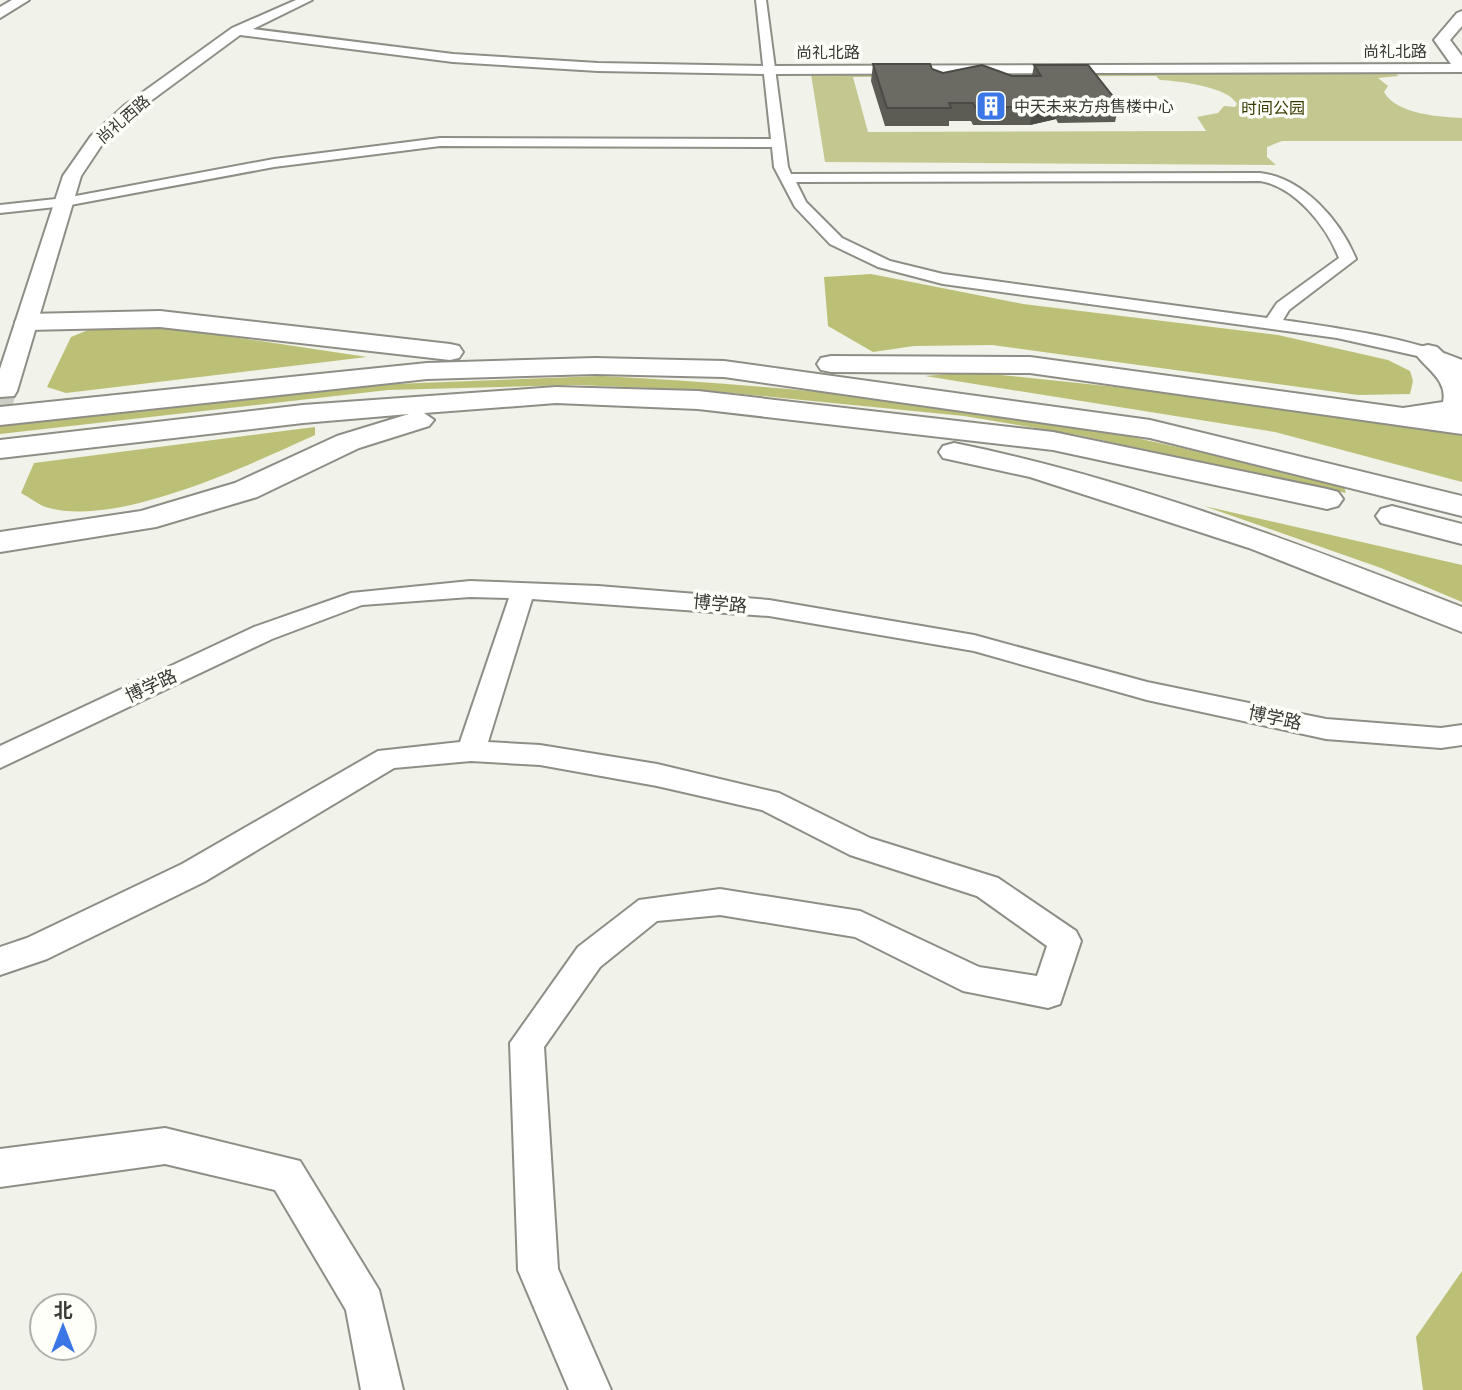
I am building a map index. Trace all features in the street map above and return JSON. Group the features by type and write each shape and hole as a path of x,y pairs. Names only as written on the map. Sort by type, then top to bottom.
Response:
{"main road":[{"path":"0,13 22,0"},
{"path":"1461,61 1442,40 1462,16"},
{"path":"1461,61 1454,41 1462,31"},
{"path":"28,322 160,319 302,337 595,366"},
{"path":"1395,416 1455,408 1459,393 1450,374 1429,353"},
{"path":"2,404 427,371 595,366 724,369 879,362 1030,365 1462,425"},
{"path":"724,369 925,395 1150,429 1462,506"},
{"path":"0,449 303,414 472,400 556,396 698,400 1053,441 1325,498 1462,534"},
{"path":"0,542 145,520 246,490 348,442 421,419 637,398"},
{"path":"698,400 1037,469 1261,541 1462,620"}],"street":[{"name":"尚礼西路","path":"2,404 72,176 97,140 131,108 245,28 306,0"},
{"path":"761,0 781,167 800,204 836,241 884,264 943,279 1337,333 1429,353 1462,367"},
{"name":"尚礼北路","path":"245,28 524,64 769,67 1461,61"},
{"path":"0,220 274,163 440,142 778,143"},
{"path":"786,178 1260,177 1280,180 1296,192 1344,244 1348,259 1283,307 1272,324"},
{"path":"0,209 63,208"},
{"name":"博学路","path":"0,758 263,633 359,598 470,589 769,608 974,643 1147,691 1326,729 1441,738 1462,735"},
{"path":"471,751 523,591"},
{"path":"0,961 36,949 192,873 388,758 471,751 540,755 657,775 769,801 861,847 987,887 1065,941 1048,993 975,981 860,924 720,902 650,909 589,957 527,1043 538,1270 590,1390"},
{"path":"0,1168 165,1146 287,1174 365,1304 382,1390"}],"green space":[{"name":"时间公园","path":"1394,73 1399,76 1378,78 1388,86 1384,92 1390,99 1419,113 1462,118 1462,141 1282,141 1267,147 1267,157 1276,165 825,162 811,74","holes":["1156,76 1160,80 1214,89 1232,98 1237,104 1235,107 1224,106 1218,113 1197,117 1206,131 868,132 853,77"]},
{"path":"871,274 1023,304 1278,335 1388,360 1410,371 1413,381 1410,394 1358,395 992,345 914,346 873,352 828,326 824,277"},
{"path":"153,325 367,357 66,393 47,387 71,337 93,328"},
{"path":"972,372 1212,397 1462,432 1462,482 1275,432 925,376"},
{"path":"601,376 841,394 1020,417 1113,433 1213,455 1344,486 1346,493 1078,435 964,416 701,390 576,385 388,390 0,434 0,425 316,387"},
{"path":"315,427 315,435 256,461 184,490 147,501 111,509 78,512 46,507 21,493 34,463"},
{"path":"1204,506 1462,565 1462,602 1381,568"},
{"path":"1462,1271 1462,1390 1423,1390 1416,1337"}],"building":[{"path":"873,64 930,64 932,69 943,73 982,65 1012,76 1041,76 1034,65 1088,65 1119,104 1062,105 1059,101 1033,107 975,107 973,103 949,103 951,108 887,108"}],"tunnel":[{"path":"0,406 5,391"}],"place":[{"name":"中天未来方舟售楼中心","path":"991,106"}]}
